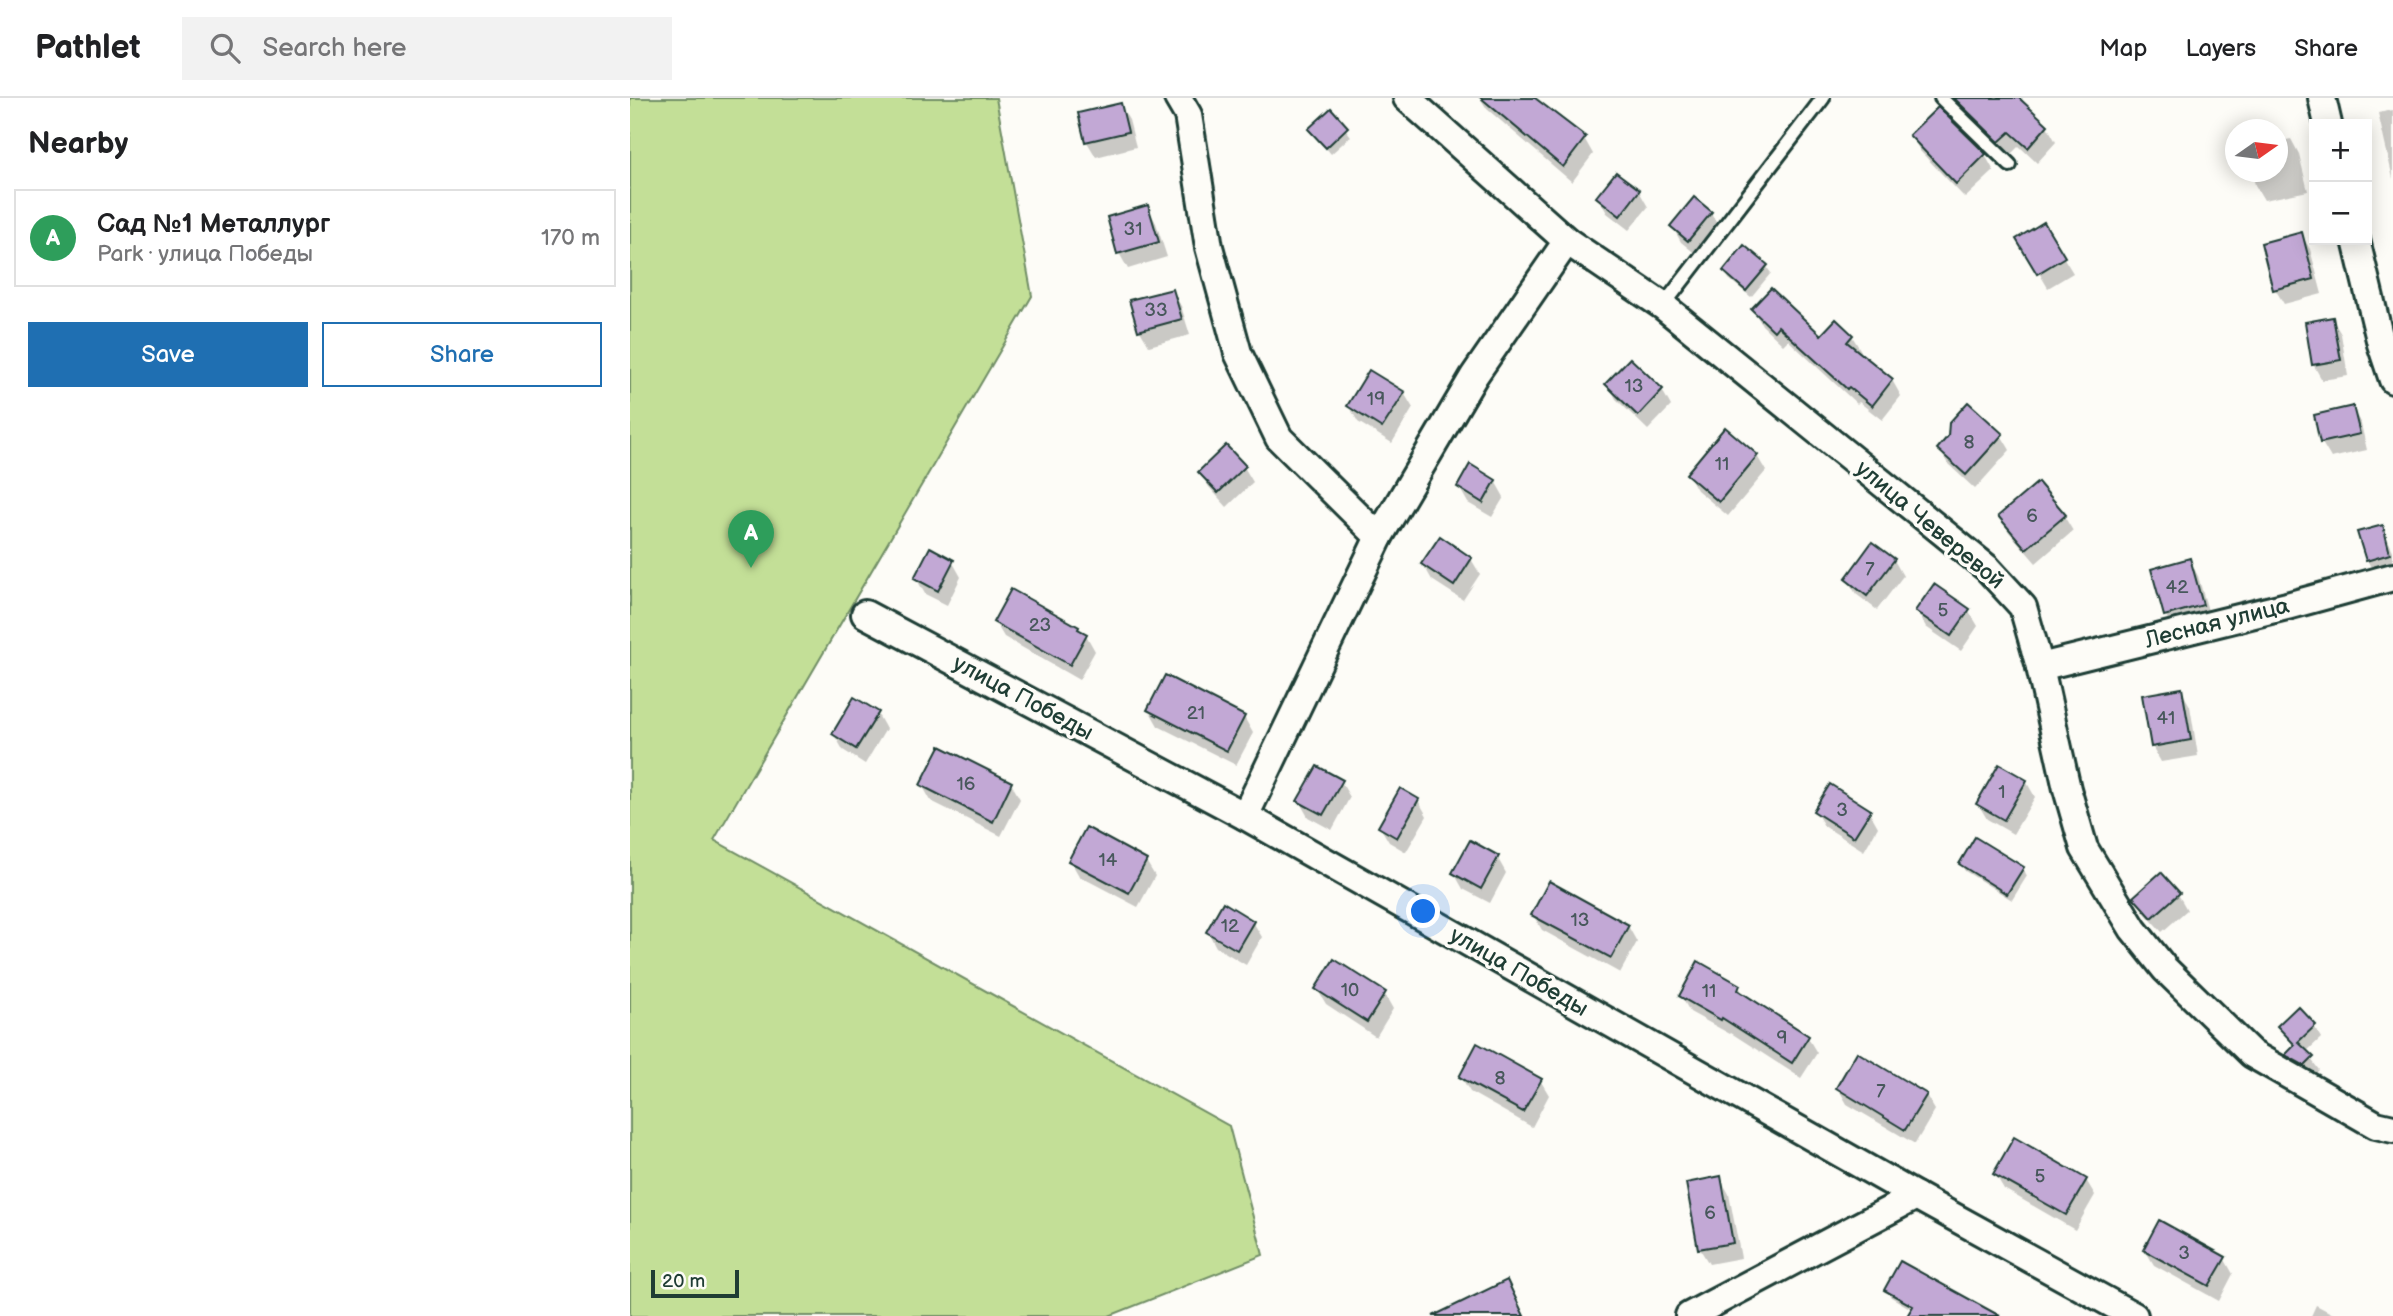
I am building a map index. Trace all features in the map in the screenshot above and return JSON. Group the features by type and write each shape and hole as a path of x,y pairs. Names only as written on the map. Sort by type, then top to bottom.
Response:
{"street":[{"path":"1178,98 1188,115 1209,247 1238,353 1279,438 1378,537"},
{"name":"улица Чеверевой","path":"1407,98 1567,241 1663,306 1987,568 2023,607 2084,848 2133,929 2165,969 2252,1054 2376,1125 2393,1129"},
{"path":"2322,98 2327,119"},
{"path":"1245,817 1378,537 1474,376 1567,241"},
{"path":"2357,245 2381,344 2393,380"},
{"name":"Лесная улица","path":"2040,667 2393,577"},
{"name":"улица Победы","path":"865,614 1245,817 2134,1316"},
{"path":"1689,1316 1916,1196"}],"lane":[{"path":"1663,306 1823,98"},
{"path":"1941,98 2010,165"}],"green space":[{"path":"630,98 996,98 1032,296 714,840 1229,1126 1263,1255 1109,1316 630,1316"}],"building":[{"path":"1481,98 1535,98 1586,137 1563,167"},
{"path":"1954,98 2019,98 2048,125 2028,148 2010,132 1999,142"},
{"path":"1121,103 1128,132 1085,142 1078,113"},
{"path":"1938,107 1986,154 1956,184 1909,135"},
{"path":"1331,108 1348,127 1326,148 1308,129"},
{"path":"1616,172 1640,190 1620,216 1596,197"},
{"path":"1694,197 1712,212 1688,241 1670,226"},
{"path":"1148,205 1159,242 1117,254 1107,217"},
{"path":"2044,222 2065,257 2037,274 2016,239"},
{"path":"2302,232 2314,279 2273,290 2261,243"},
{"path":"1744,245 1768,265 1746,291 1723,271"},
{"path":"1771,288 1821,335 1836,319 1853,335 1847,342 1893,379 1872,406 1849,387 1847,389 1778,326 1774,331 1751,309"},
{"path":"1173,289 1182,319 1138,331 1129,300"},
{"path":"2333,317 2341,360 2312,365 2305,322"},
{"path":"1630,358 1663,389 1638,416 1605,384"},
{"path":"1369,370 1405,392 1382,428 1347,406"},
{"path":"1968,402 2003,434 1966,475 1937,449 1948,436 1949,423"},
{"path":"2353,406 2360,434 2320,443 2314,415"},
{"path":"1725,427 1758,455 1719,502 1686,474"},
{"path":"1226,445 1246,466 1218,493 1198,472"},
{"path":"1470,464 1496,480 1483,503 1457,487"},
{"path":"2038,482 2066,515 2026,549 1998,516"},
{"path":"2383,525 2390,554 2366,561 2357,532"},
{"path":"1440,536 1472,558 1454,586 1421,564"},
{"path":"1872,542 1895,559 1867,596 1845,579"},
{"path":"930,547 954,560 938,591 914,578"},
{"path":"2190,558 2203,605 2164,616 2151,569"},
{"path":"1934,584 1970,609 1951,636 1915,611"},
{"path":"1011,589 1087,634 1070,665 993,622"},
{"path":"1165,675 1245,716 1227,751 1147,710"},
{"path":"2182,688 2191,740 2151,747 2142,695"},
{"path":"854,697 879,712 856,749 832,734"},
{"path":"940,746 1012,782 993,822 920,785"},
{"path":"1999,764 2027,780 2004,820 1976,804"},
{"path":"1317,766 1343,780 1323,815 1297,801"},
{"path":"1830,784 1871,810 1854,837 1813,811"},
{"path":"1400,788 1419,799 1397,838 1378,827"},
{"path":"1086,827 1147,860 1129,893 1068,861"},
{"path":"1975,837 2024,867 2007,894 1959,864"},
{"path":"1470,840 1499,856 1481,889 1452,873"},
{"path":"2161,872 2180,893 2152,918 2133,897"},
{"path":"1549,881 1629,925 1611,958 1531,915"},
{"path":"1223,902 1254,921 1237,950 1206,932"},
{"path":"1334,959 1386,992 1367,1022 1315,989"},
{"path":"1698,961 1740,985 1738,990 1809,1036 1792,1063 1722,1018 1721,1020 1679,996"},
{"path":"2298,1006 2316,1025 2298,1042 2314,1057 2305,1066 2285,1055 2295,1045 2277,1026"},
{"path":"1477,1043 1542,1079 1523,1112 1459,1077"},
{"path":"1857,1052 1927,1094 1905,1130 1836,1088"},
{"path":"2014,1137 2087,1179 2066,1215 1993,1174"},
{"path":"1721,1176 1733,1243 1698,1249 1686,1183"},
{"path":"2159,1220 2226,1257 2209,1286 2143,1250"},
{"path":"1900,1261 2000,1316 1907,1316 1913,1306 1884,1290"},
{"path":"1507,1280 1524,1316 1433,1316"}],"place":[{"name":"Сад №1 Металлург","path":"751,568"}]}
